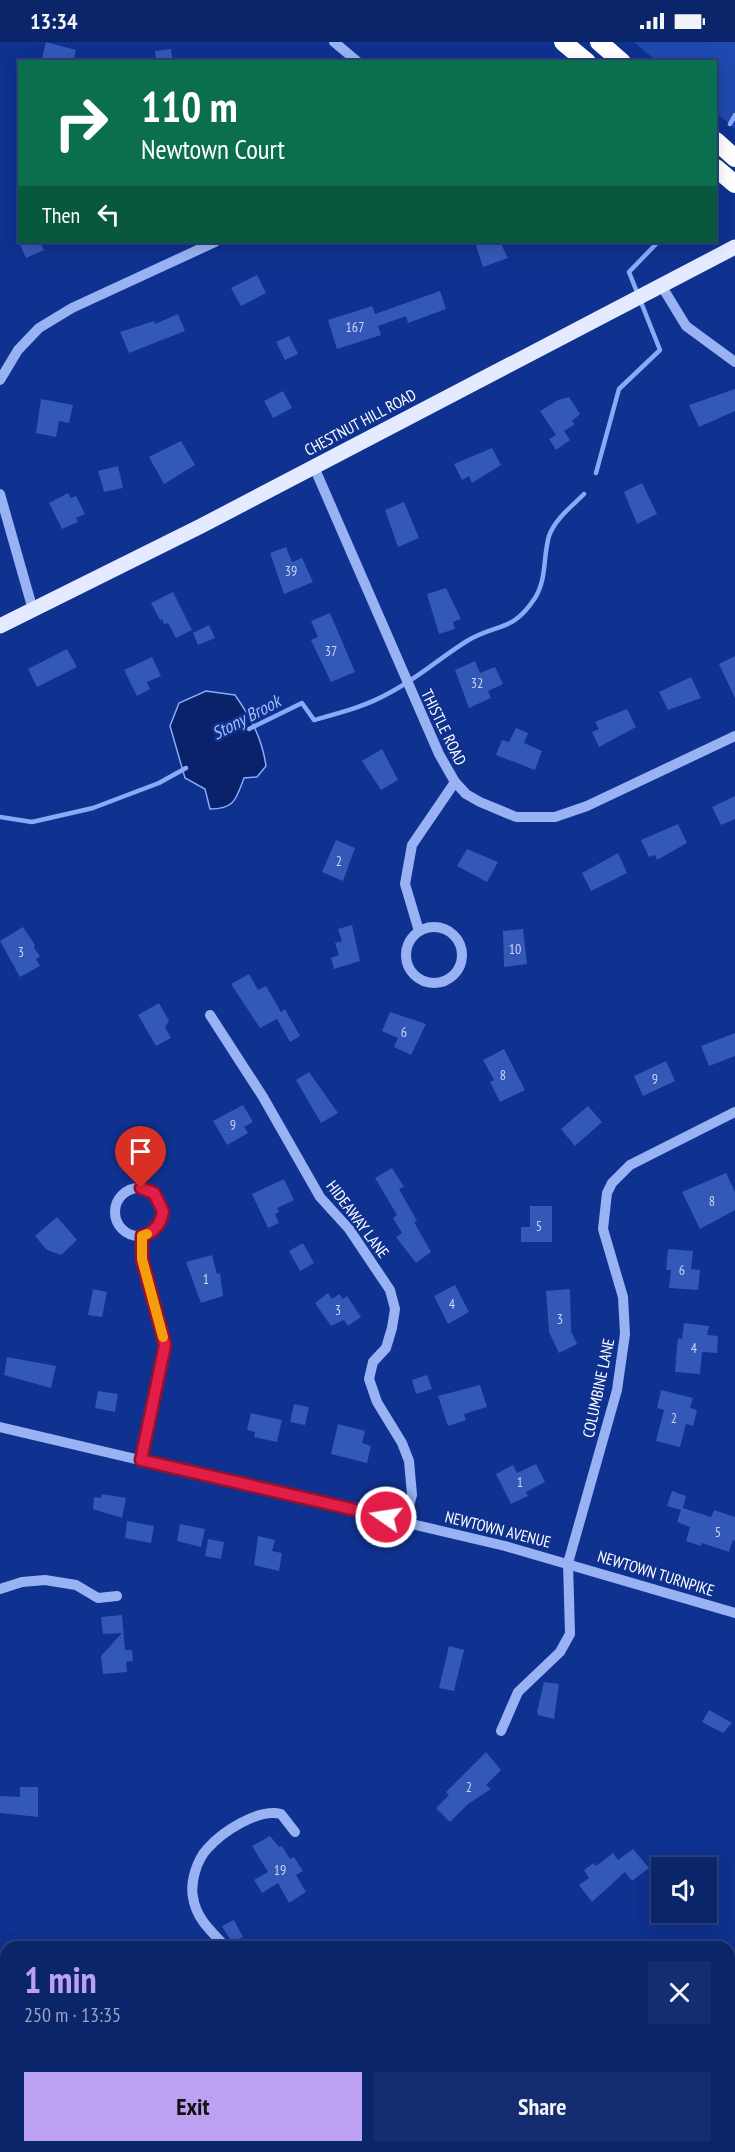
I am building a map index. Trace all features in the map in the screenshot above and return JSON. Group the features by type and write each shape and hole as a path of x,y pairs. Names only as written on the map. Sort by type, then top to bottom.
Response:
{"highway":[{"path":"563,42 585,60"},
{"path":"599,42 620,60"},
{"path":"717,142 735,158"},
{"path":"717,169 735,184"}],"main road":[{"name":"CHESTNUT HILL ROAD","path":"0,626 314,468 735,247"}],"street":[{"path":"334,42 356,60"},
{"path":"0,380 18,350 39,328 72,308 213,243"},
{"path":"659,286 686,326 735,362"},
{"name":"THISTLE ROAD","path":"314,468 439,754 455,782 466,794 504,813 529,818 555,817 587,806 735,736"},
{"path":"0,494 33,610"},
{"path":"419,930 405,884 412,845 455,782"},
{"path":"434,926 450,931 460,943 463,959 456,974 442,983 426,983 412,974 406,959 408,943 419,930 434,926"},
{"name":"HIDEAWAY LANE","path":"210,1015 263,1097 320,1197 349,1228 390,1290 394,1309 392,1328 386,1348 373,1362 369,1379 377,1402 402,1443 409,1461 412,1495 405,1521"},
{"name":"COLUMBINE LANE","path":"501,1731 518,1692 554,1658 566,1642 571,1624 568,1563 617,1390 626,1334 623,1297 603,1229 607,1193 620,1173 630,1165 735,1112"},
{"path":"134,1188 154,1193 162,1204 159,1225 142,1236 129,1234 116,1219 118,1200 134,1188"},
{"path":"141,1460 165,1345 142,1259 142,1236"},
{"name":"NEWTOWN AVENUE","path":"0,1427 405,1521 568,1563"},
{"name":"NEWTOWN TURNPIKE","path":"568,1563 735,1613"},
{"path":"0,1588 22,1582 45,1580 76,1585 98,1598 117,1596"},
{"path":"221,1941 200,1917 192,1895 193,1882 206,1850 224,1835 266,1813 281,1814 295,1832"}],"shaded area":[{"path":"634,42 735,42 735,129 717,113 717,60 655,60"}],"water":[{"path":"206,691 235,695 255,729 262,746 266,766 257,777 244,778 239,792 230,805 218,809 210,809 205,789 185,778 170,726 179,703"}],"building":[{"path":"46,42 76,50 74,60 42,60"},
{"path":"171,49 173,60 156,60 155,51"},
{"path":"19,243 40,243 44,250 26,258"},
{"path":"475,243 500,243 508,258 483,267"},
{"path":"257,275 266,293 241,306 231,288"},
{"path":"440,291 446,309 408,323 406,316 378,326 381,335 337,349 328,320 372,306 375,314"},
{"path":"178,314 185,331 129,353 120,332 154,321 155,324"},
{"path":"289,336 298,354 285,360 276,342"},
{"path":"735,389 735,411 699,427 689,405"},
{"path":"283,391 292,408 273,418 264,401"},
{"path":"569,397 580,414 572,421 575,424 564,431 570,440 556,450 549,439 556,435 540,411 558,400"},
{"path":"41,399 73,405 69,423 59,421 56,437 36,433"},
{"path":"181,441 195,465 164,484 149,457"},
{"path":"492,448 501,465 472,483 469,476 462,480 454,464"},
{"path":"118,466 123,488 104,492 98,471"},
{"path":"642,483 657,514 637,524 624,492"},
{"path":"68,493 71,498 76,496 85,514 76,518 78,522 62,529 49,503"},
{"path":"404,502 419,538 398,547 385,510"},
{"path":"286,547 292,562 302,558 313,582 284,594 270,553"},
{"path":"446,588 461,619 453,622 455,629 439,634 427,594"},
{"path":"173,592 192,630 176,638 168,623 164,624 162,619 160,620 151,603"},
{"path":"330,613 355,672 331,682 311,640 318,637 311,621"},
{"path":"209,625 215,638 198,645 193,633"},
{"path":"67,649 77,667 37,687 28,669"},
{"path":"735,656 735,698 719,664"},
{"path":"152,657 161,676 147,682 150,689 137,696 124,670"},
{"path":"475,661 480,673 495,667 503,684 488,691 491,698 469,708 455,670"},
{"path":"691,677 701,698 668,710 659,692"},
{"path":"627,709 636,727 599,747 592,732 599,729 595,722"},
{"path":"516,728 528,733 524,743 542,751 535,770 496,755 502,740 509,742"},
{"path":"382,749 398,780 381,790 362,761"},
{"path":"735,796 735,819 721,825 712,807"},
{"path":"678,824 687,843 657,860 655,855 649,857 641,840"},
{"path":"336,840 355,848 343,881 322,872"},
{"path":"467,849 498,862 487,882 457,866"},
{"path":"618,853 627,873 591,891 582,873"},
{"path":"352,925 360,961 334,969 331,958 339,955 335,943 342,941 338,929"},
{"path":"23,927 40,956 36,959 40,966 20,977 0,941"},
{"path":"523,929 527,964 504,967 503,931"},
{"path":"249,974 258,990 266,986 281,1012 285,1009 300,1036 290,1042 277,1019 260,1028 231,984"},
{"path":"159,1003 169,1021 165,1027 171,1038 156,1046 138,1015"},
{"path":"390,1012 426,1024 411,1055 394,1047 398,1038 382,1031"},
{"path":"735,1033 735,1056 709,1066 701,1046"},
{"path":"504,1049 525,1090 500,1102 490,1082 494,1080 483,1060"},
{"path":"666,1061 675,1081 643,1096 634,1076"},
{"path":"309,1072 338,1113 321,1123 296,1080"},
{"path":"243,1105 253,1122 244,1127 248,1133 227,1145 213,1121"},
{"path":"588,1106 602,1122 575,1146 561,1129"},
{"path":"392,1168 404,1187 399,1189 431,1252 416,1263 396,1237 402,1233 393,1218 397,1215 375,1178"},
{"path":"726,1173 735,1192 735,1210 700,1229 682,1192"},
{"path":"284,1179 294,1200 277,1208 279,1212 275,1214 279,1223 268,1228 252,1194"},
{"path":"530,1206 552,1206 552,1242 521,1242 521,1227 530,1227"},
{"path":"57,1217 77,1240 61,1255 47,1250 35,1236"},
{"path":"303,1243 314,1263 300,1271 289,1251"},
{"path":"668,1249 693,1251 691,1269 700,1270 698,1290 669,1288 671,1270 666,1270"},
{"path":"212,1255 217,1274 220,1273 223,1296 201,1303 186,1262"},
{"path":"455,1285 469,1312 448,1324 434,1296"},
{"path":"93,1289 107,1292 102,1317 88,1315"},
{"path":"570,1289 571,1331 577,1344 559,1353 549,1332 546,1291"},
{"path":"328,1293 332,1299 339,1294 343,1299 347,1296 361,1317 348,1326 344,1320 331,1326 315,1303"},
{"path":"684,1323 709,1326 707,1335 718,1336 717,1353 702,1352 700,1374 675,1372 678,1338 682,1339"},
{"path":"7,1357 56,1366 51,1388 4,1375"},
{"path":"427,1375 432,1389 416,1394 412,1380"},
{"path":"480,1385 487,1407 464,1414 466,1420 448,1426 438,1396"},
{"path":"661,1390 693,1398 690,1408 697,1410 693,1426 686,1424 680,1447 656,1441 664,1410 657,1408"},
{"path":"98,1391 118,1394 115,1412 95,1408"},
{"path":"294,1404 309,1407 305,1425 290,1422"},
{"path":"251,1413 282,1420 277,1442 254,1437 255,1432 247,1430"},
{"path":"338,1424 365,1431 362,1443 371,1446 367,1463 331,1454"},
{"path":"536,1464 545,1482 526,1492 528,1496 511,1504 496,1474 513,1465 517,1473"},
{"path":"672,1491 686,1496 683,1508 711,1517 714,1510 735,1517 735,1541 733,1540 729,1552 702,1543 701,1546 686,1541 690,1527 677,1522 681,1510 667,1506"},
{"path":"102,1494 126,1498 122,1518 93,1509 94,1497 101,1498"},
{"path":"127,1521 154,1526 151,1543 125,1538"},
{"path":"180,1524 205,1529 201,1547 177,1541"},
{"path":"258,1536 275,1540 272,1551 282,1553 279,1571 254,1565"},
{"path":"208,1539 224,1542 221,1559 205,1556"},
{"path":"122,1615 125,1650 132,1650 133,1661 126,1662 127,1672 103,1674 101,1656 122,1633 103,1634 101,1617"},
{"path":"449,1646 464,1650 454,1691 439,1688"},
{"path":"544,1682 559,1684 554,1719 538,1715 537,1712"},
{"path":"709,1710 732,1723 723,1733 702,1722"},
{"path":"486,1752 501,1770 486,1785 491,1789 468,1804 450,1822 436,1808 449,1795 446,1792"},
{"path":"20,1787 38,1787 38,1817 0,1813 0,1796 20,1797"},
{"path":"270,1836 279,1847 282,1846 290,1859 294,1857 303,1871 296,1875 306,1892 289,1903 278,1883 262,1893 254,1880 268,1872 252,1846"},
{"path":"633,1849 649,1868 632,1881 625,1872 592,1902 579,1885 589,1878 584,1870 594,1863 596,1866 613,1853 618,1860"},
{"path":"234,1920 243,1937 231,1941 222,1926"}],"waterway":[{"name":"Stony Brook","path":"730,124 735,115"},
{"name":"Stony Brook","path":"596,473 619,389 660,350 629,272 657,243"},
{"name":"Stony Brook","path":"249,729 302,703 314,720 373,701 411,680 467,641 504,626 519,617 539,591 547,544 555,524 584,494"},
{"name":"Stony Brook","path":"0,817 32,822 93,808 159,783 186,768"}],"slow traffic":[{"path":"147,1234 142,1236 142,1259 163,1337"}],"route":[{"path":"141,1188 154,1193 162,1204 162,1218 159,1225 142,1236 142,1259 165,1345 141,1460 386,1517"}]}
